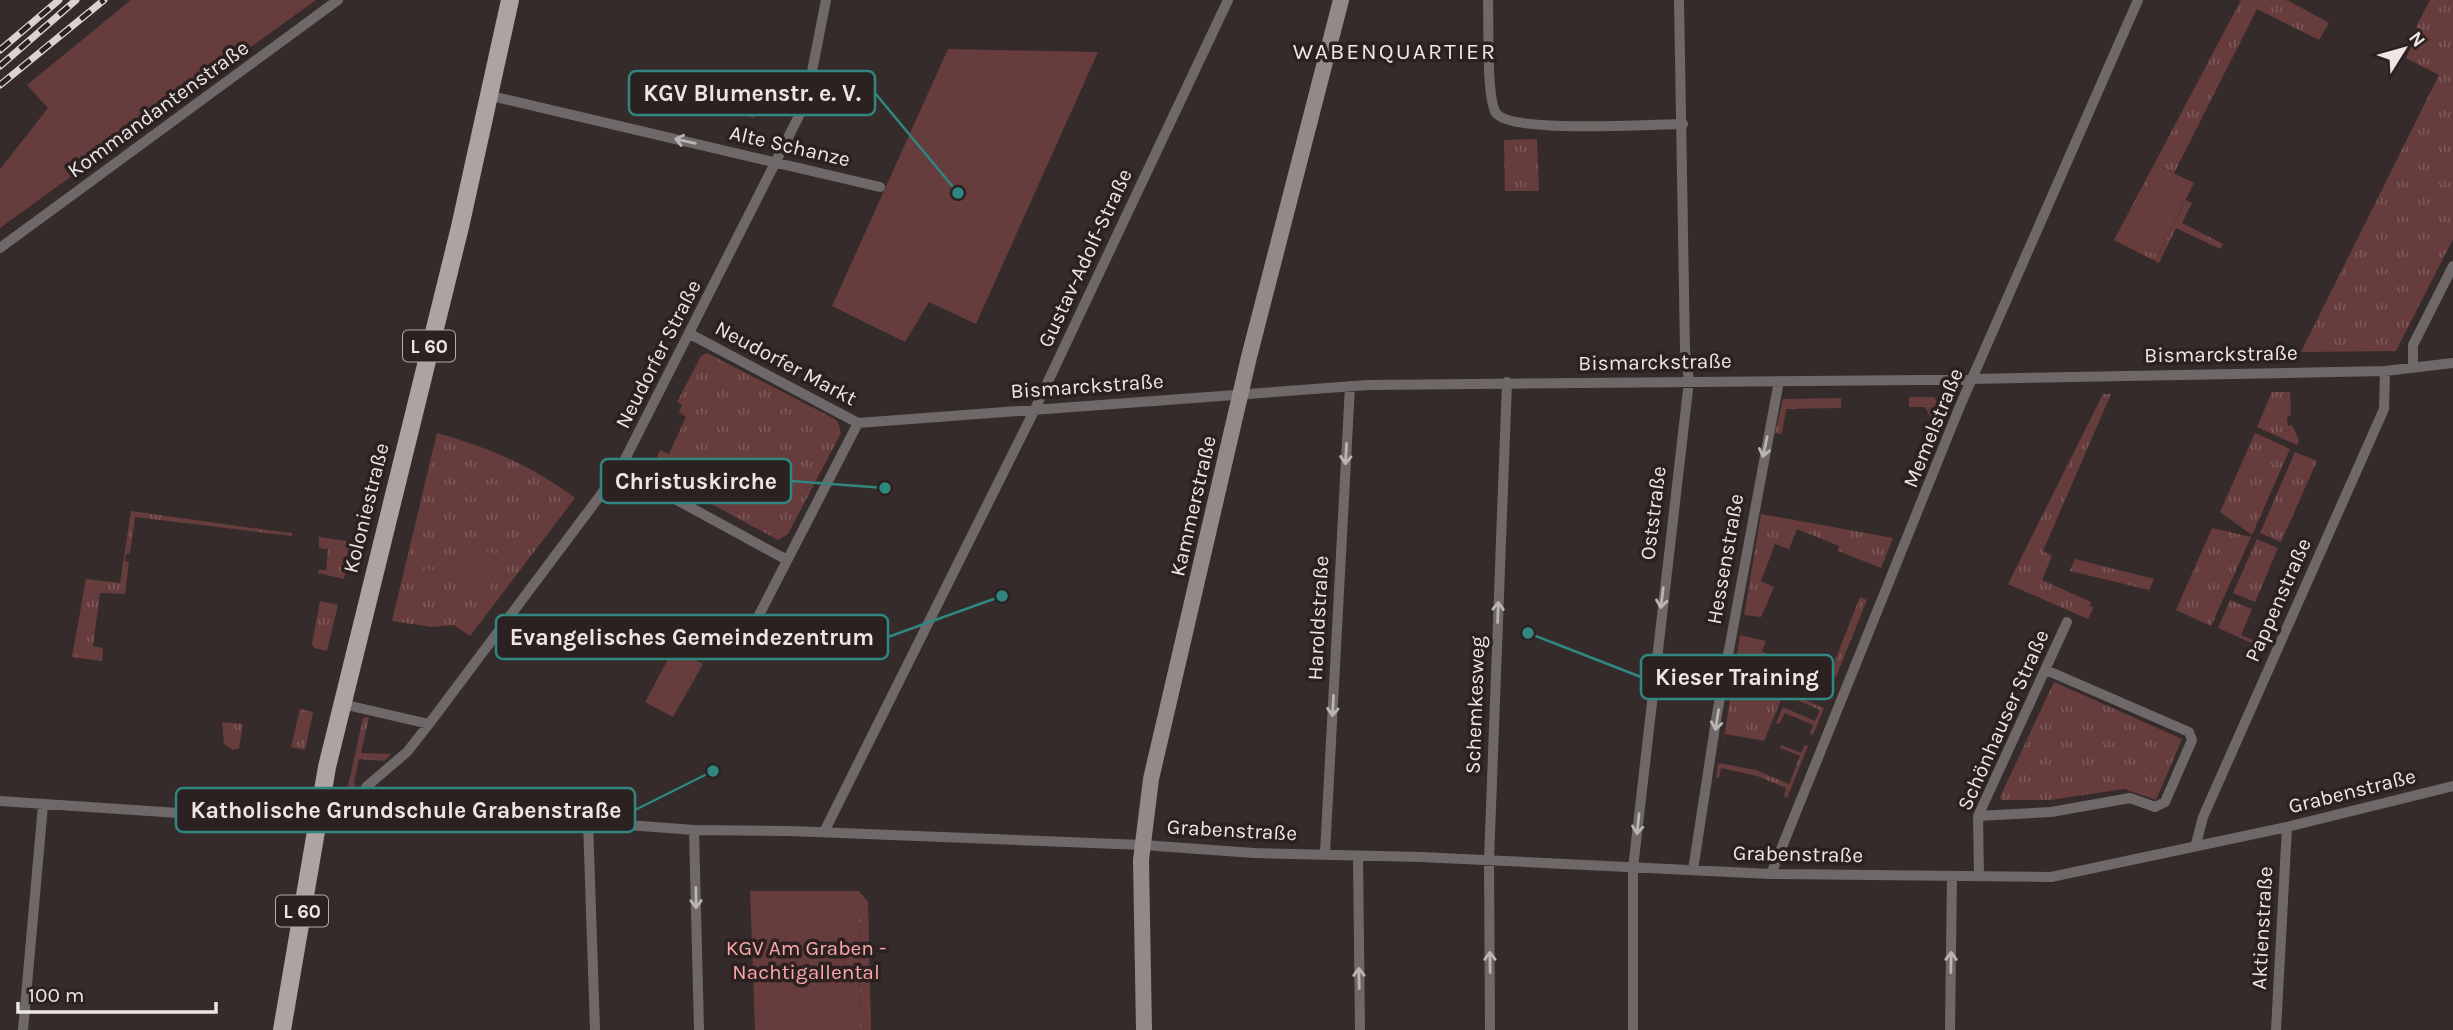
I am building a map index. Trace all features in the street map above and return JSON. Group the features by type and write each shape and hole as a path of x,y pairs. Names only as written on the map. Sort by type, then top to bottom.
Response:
{"main road":[{"name":"Koloniestraße","path":"282,1030 318,817 342,704 460,227 510,0"}],"street":[{"name":"Kommandantenstraße","path":"0,248 338,0"},
{"name":"Neudorfer Straße","path":"366,786 407,752 620,469 797,122 812,83 826,0"},
{"name":"Gustav-Adolf-Straße","path":"824,832 1035,409 1228,0"},
{"name":"Kammerstraße","path":"1144,1030 1143,845 1151,779 1241,394 1341,0"},
{"path":"1488,0 1491,98 1496,114 1507,122 1541,126 1683,124"},
{"name":"Oststraße","path":"1633,1030 1634,854 1689,381 1685,349 1679,0"},
{"name":"Memelstraße","path":"1771,874 1973,378 2138,0"},
{"name":"Alte Schanze","path":"487,95 880,187"},
{"path":"2413,368 2413,345 2453,267"},
{"name":"Neudorfer Markt","path":"690,334 858,423 759,615 758,640"},
{"name":"Bismarckstraße","path":"858,423 1350,386 2385,371 2453,363"},
{"name":"Pappenstraße","path":"2196,844 2203,817 2384,409 2385,371"},
{"name":"Hessenstraße","path":"1693,870 1717,714 1779,381"},
{"name":"Schemkesweg","path":"1490,1030 1489,860 1507,382"},
{"name":"Haroldstraße","path":"1325,853 1350,386"},
{"path":"620,469 788,560"},
{"name":"Schönhauser Straße","path":"1979,876 1978,816 2067,622"},
{"path":"1978,816 2051,812 2130,798 2155,807 2165,802 2192,740 2189,732 2046,670"},
{"path":"342,704 429,724"},
{"name":"Grabenstraße","path":"0,801 267,819 374,811 453,812 694,830 824,832 1143,845 1254,853 1325,853 1771,874 2051,877 2196,844 2287,827 2453,786"},
{"path":"23,1030 43,805"},
{"path":"588,821 595,1030"},
{"name":"Aktienstraße","path":"2276,1030 2287,827"},
{"path":"694,830 699,1030"},
{"path":"1358,856 1360,1030"},
{"path":"1950,1030 1952,876"}],"green space":[{"path":"131,0 316,0 0,228 0,169 48,108 27,85"},
{"path":"2241,0 2287,0 2329,23 2319,40 2257,9 2174,173 2157,165 2158,256 2186,200 2192,203 2182,223 2223,244 2220,249 2176,228 2159,263 2114,240"},
{"path":"2430,0 2453,0 2453,239 2396,351 2301,352 2439,75 2406,58 2419,30 2416,27"},
{"path":"948,49 1098,52 976,324 929,302 905,342 832,306"},
{"path":"659,71 733,89 735,79 769,85 754,118 679,98 675,100 673,96 654,92"},
{"path":"1537,139 1539,191 1505,191 1504,140"},
{"path":"2157,165 2194,183 2158,256 2121,237"},
{"path":"707,353 838,422 841,433 788,534 778,540 651,471 660,450 669,454 686,417 679,412 682,405 677,402 701,356"},
{"path":"2272,392 2290,392 2291,414 2287,418 2288,426 2292,425 2299,440 2297,445 2257,427"},
{"path":"2103,394 2111,394 2043,551 2052,556 2042,580 2091,602 2090,606 2094,607 2088,619 2008,584"},
{"path":"1909,397 1934,397 1944,413 1932,443 1925,443 1931,418 1925,407 1909,407"},
{"path":"1841,398 1841,408 1786,409 1782,434 1775,433 1783,399"},
{"path":"437,433 509,459 543,476 575,498 470,636 454,625 432,627 392,621"},
{"path":"2255,433 2290,449 2252,535 2220,512"},
{"path":"2295,452 2317,461 2281,542 2260,533"},
{"path":"131,511 292,533 292,536 135,517 130,553 126,554 125,561 129,562 125,594 100,593 93,646 103,648 102,661 72,657 86,579 120,583"},
{"path":"1761,514 1893,538 1881,568 1838,551 1839,546 1797,529 1789,549 1775,544 1761,581 1774,587 1761,617 1744,615"},
{"path":"2212,528 2251,537 2211,626 2176,610"},
{"path":"319,537 353,542 344,579 318,573 318,570 326,570 328,549 319,548"},
{"path":"2257,539 2278,548 2255,602 2233,593"},
{"path":"468,547 498,554 488,599 458,593"},
{"path":"2075,559 2154,579 2149,590 2070,571"},
{"path":"425,568 444,573 439,591 420,586"},
{"path":"1860,597 1867,600 1836,677 1806,664 1808,659 1832,668"},
{"path":"2230,600 2252,609 2241,635 2264,645 2263,648 2218,628"},
{"path":"320,601 338,605 327,651 314,648 312,644"},
{"path":"1740,635 1766,641 1762,651 1768,654 1767,658 1790,668 1787,676 1790,678 1764,741 1725,734 1723,744"},
{"path":"674,648 703,664 673,717 645,702"},
{"path":"2054,682 2182,739 2156,800 2124,789 2050,800 2002,800 2000,797"},
{"path":"1789,693 1824,708 1813,735 1810,733 1813,725 1785,713 1779,724 1776,723 1783,707 1815,721 1820,710 1788,696"},
{"path":"300,709 313,712 305,750 291,747"},
{"path":"369,717 361,753 391,754 384,761 359,759 354,782 356,788 352,791 348,787 363,718"},
{"path":"222,722 243,724 239,748 233,750 224,744"},
{"path":"1781,745 1801,753 1805,745 1808,746 1787,798 1784,796 1786,788 1757,776 1721,768 1719,778 1716,777 1718,763 1756,770 1789,784 1800,756 1780,748"},
{"name":"KGV Am Graben - Nachtigallental","path":"750,891 859,891 860,1030 755,1030"},
{"path":"859,891 868,902 871,1030 860,1030"}],"railway":[{"path":"0,50 59,0"},
{"path":"0,66 76,0"},
{"path":"0,85 104,0"}],"place":[{"name":"KGV Blumenstr. e. V.","path":"958,193"},
{"name":"Christuskirche","path":"885,488"},
{"name":"Evangelisches Gemeindezentrum","path":"1002,596"},
{"name":"Kieser Training","path":"1528,633"},
{"name":"Katholische Grundschule Grabenstraße","path":"713,771"}],"district":[{"name":"WABENQUARTIER","path":"1395,51"}]}
